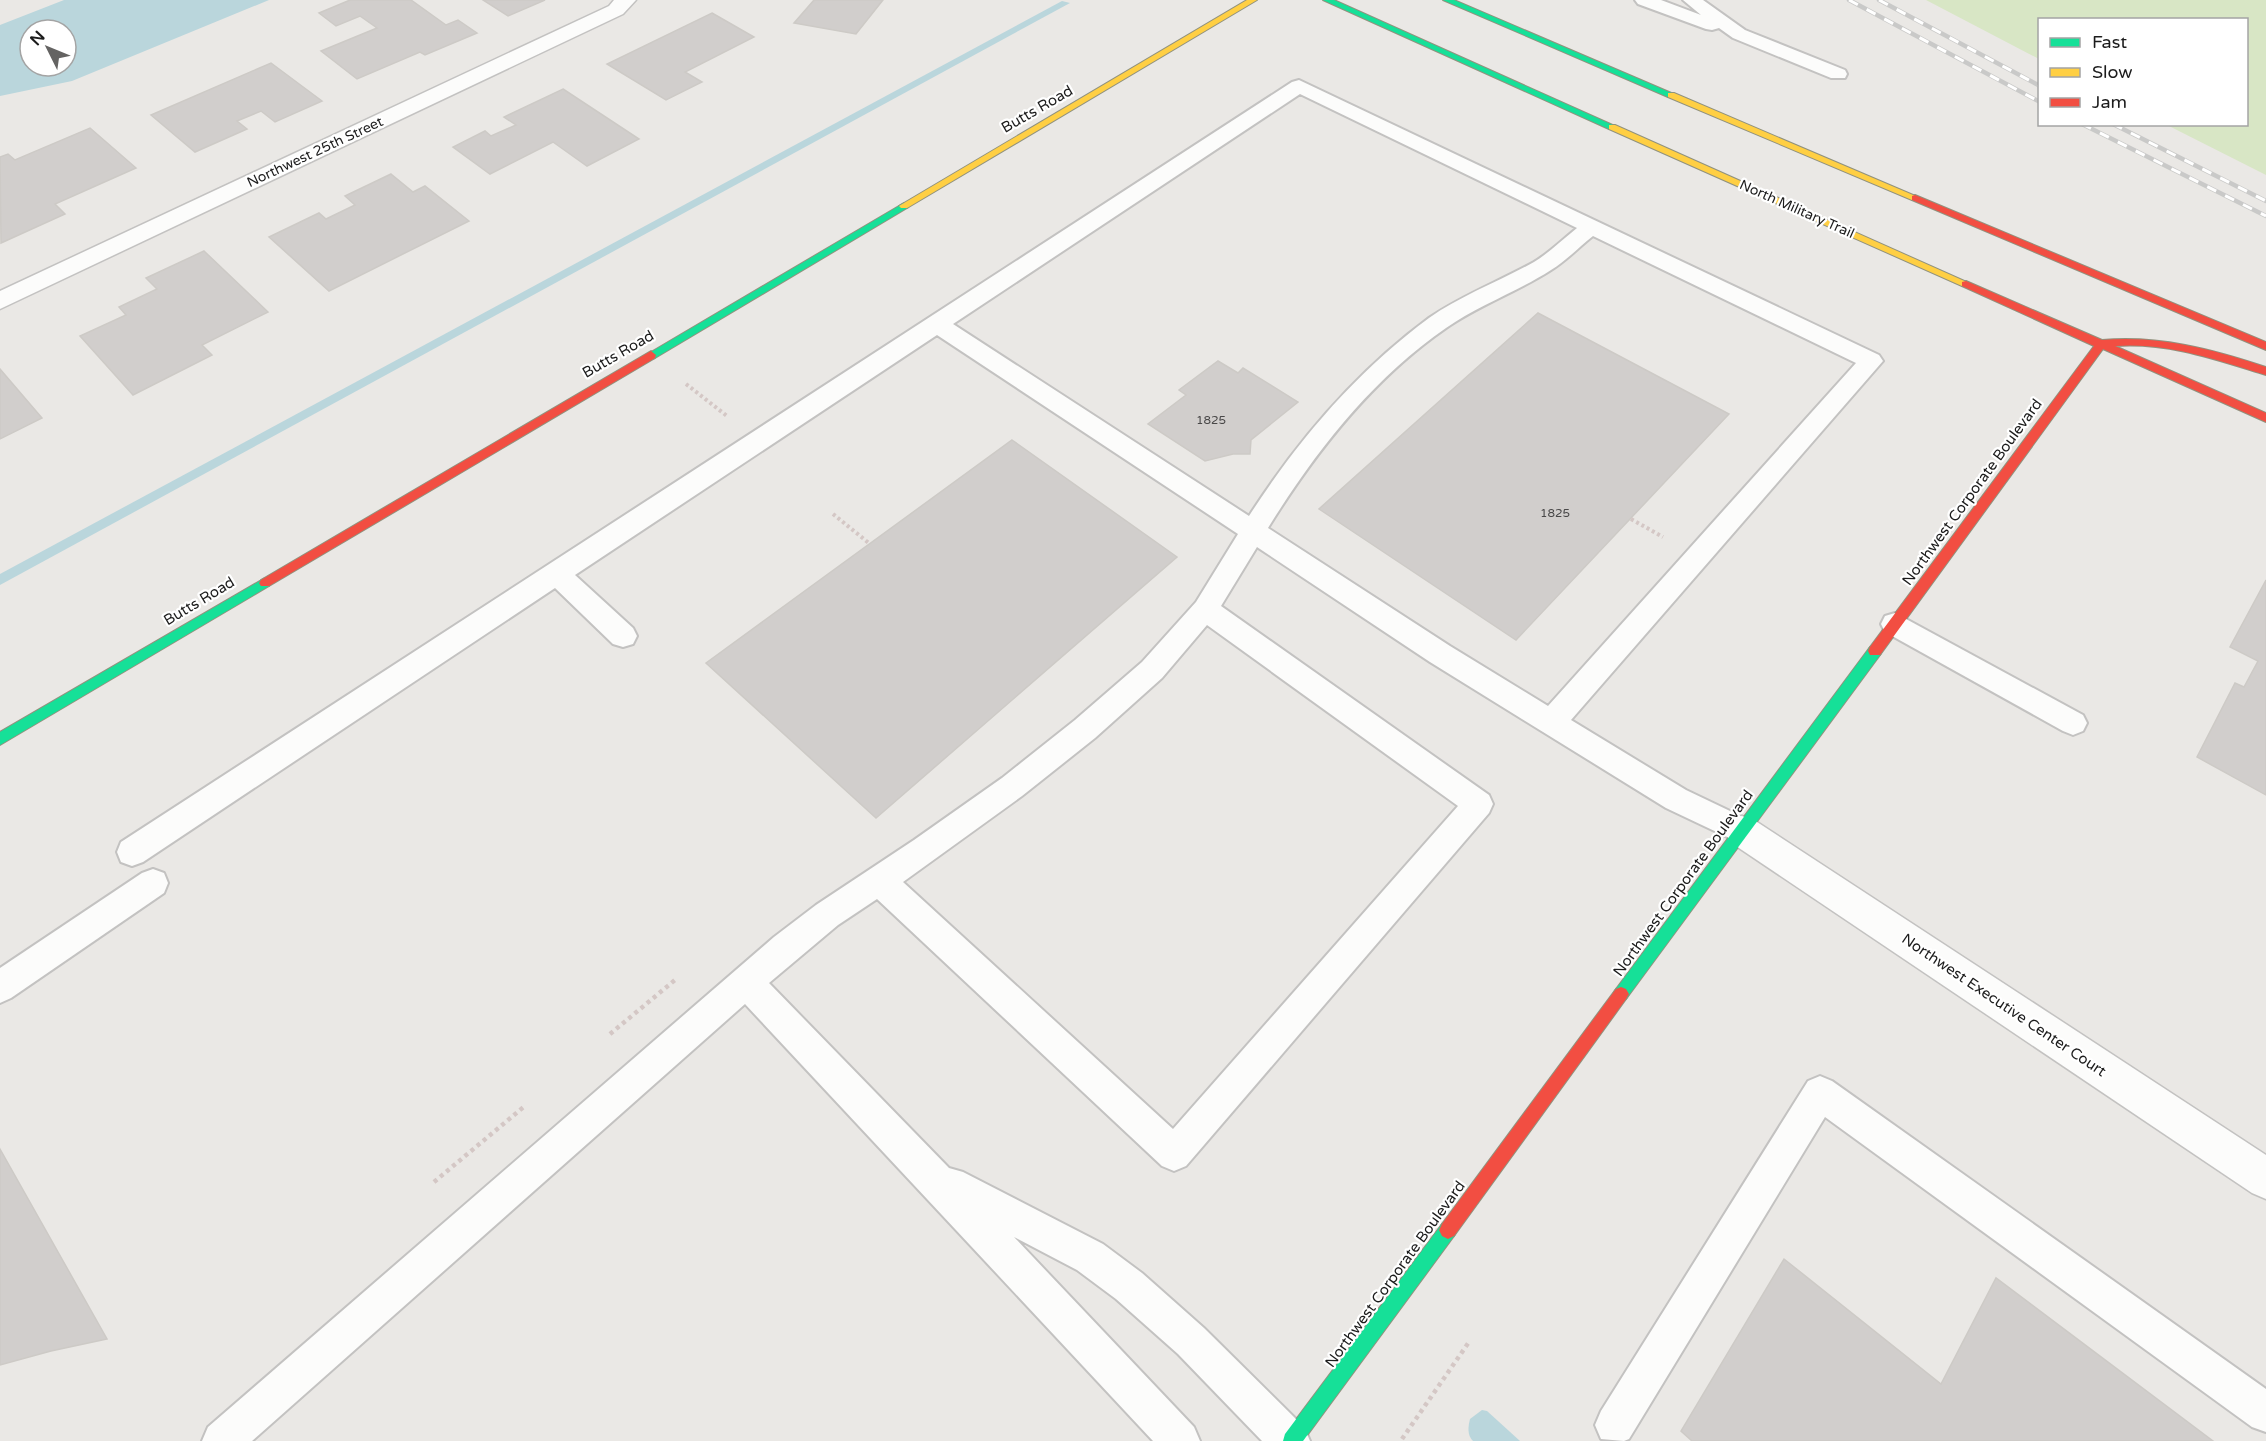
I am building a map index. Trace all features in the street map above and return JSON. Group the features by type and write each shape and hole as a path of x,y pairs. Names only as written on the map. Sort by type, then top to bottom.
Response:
{"street":[{"name":"Northwest 25th Street","path":"0,301 616,10 627,0"},
{"name":"Butts Road","path":"0,739 1253,0"},
{"name":"North Military Trail","path":"1327,0 2266,418"},
{"path":"1447,0 2266,346"},
{"path":"2101,344 2119,340 2167,342 2266,371"},
{"name":"Northwest Corporate Boulevard","path":"1291,1441 2101,344"},
{"name":"Northwest Executive Center Court","path":"1742,831 2266,1179"}],"lane":[{"path":"1644,0 1739,34 1838,74"},
{"path":"1692,0 1739,34"},
{"path":"132,852 1299,87 1871,362 1551,722"},
{"path":"222,1441 793,941 968,820 1078,735 1152,670 1205,609 1287,477 1332,419 1398,355 1439,322 1544,265 1591,227"},
{"path":"937,324 1440,654 1676,799 1742,831"},
{"path":"557,574 623,636"},
{"path":"879,880 1174,1154 1478,804 1205,609"},
{"path":"1895,624 2073,723"},
{"path":"0,987 153,883"},
{"path":"746,982 931,1175 1180,1441"},
{"path":"1615,1425 1820,1093 2266,1413"},
{"path":"931,1175 1090,1257 1129,1286 1191,1341 1291,1441"}],"path":[{"path":"686,384 729,417"},
{"path":"833,514 870,544"},
{"path":"610,1034 675,980"},
{"path":"434,1182 526,1105"},
{"path":"1402,1439 1469,1342"}],"green space":[{"path":"1926,0 2266,0 2266,175 2169,126 2248,126 2248,18 2038,18 2038,58"}],"water":[{"path":"64,0 269,0 72,81 0,96 0,25"},
{"path":"1482,1410 1487,1411 1520,1441 1473,1441 1468,1431 1470,1419"}],"building":[{"path":"350,0 411,0 446,25 458,20 477,33 425,55 420,52 357,79 321,51 377,28 360,16 336,26 319,13"},
{"path":"483,0 545,0 508,16"},
{"path":"814,0 883,0 856,34 794,23"},
{"path":"712,13 754,37 685,72 702,82 666,100 607,64"},
{"path":"271,63 322,101 275,122 261,111 237,121 247,129 195,152 151,115"},
{"path":"563,89 639,139 587,166 553,142 490,174 453,147 485,131 491,136 516,125 504,117"},
{"path":"90,128 136,168 55,204 65,214 1,243 0,157 8,154 15,160"},
{"path":"391,174 413,192 425,186 469,221 329,291 269,237 319,213 326,219 355,205 345,196"},
{"path":"204,251 268,312 202,345 212,355 133,395 80,336 126,315 119,307 157,289 146,278"},
{"path":"1538,313 1729,414 1516,640 1319,509"},
{"path":"1218,361 1238,373 1243,368 1298,402 1251,440 1250,454 1233,454 1205,461 1148,424 1186,395 1179,390"},
{"path":"0,369 42,418 0,439"},
{"path":"1012,440 1177,557 876,818 706,663"},
{"path":"2266,580 2266,795 2197,757 2235,683 2244,687 2258,661 2230,647"},
{"path":"0,1149 107,1339 0,1365"},
{"path":"1784,1259 1941,1384 1996,1278 2213,1441 1692,1441 1681,1431"}],"waterway":[{"path":"0,580 1065,3"}],"railway":[{"path":"1849,0 2038,101"},
{"path":"1879,0 2038,85"},
{"path":"2086,126 2266,216"},
{"path":"2117,126 2266,201"}],"traffic: fast":[{"path":"1327,0 1612,127"},
{"path":"1447,0 1671,95"},
{"path":"651,355 904,206"},
{"path":"0,739 265,583"},
{"path":"1621,994 1875,651"},
{"path":"1292,1441 1448,1230"}],"traffic: slow":[{"path":"904,206 1253,0"},
{"path":"1671,95 1915,198"},
{"path":"1612,127 1966,284"}],"traffic: jam":[{"path":"1915,198 2266,346"},
{"path":"1966,284 2266,418"},
{"path":"1875,651 2101,344 2122,342 2164,344 2205,352 2266,371"},
{"path":"265,583 651,355"},
{"path":"1448,1230 1621,994"}]}
